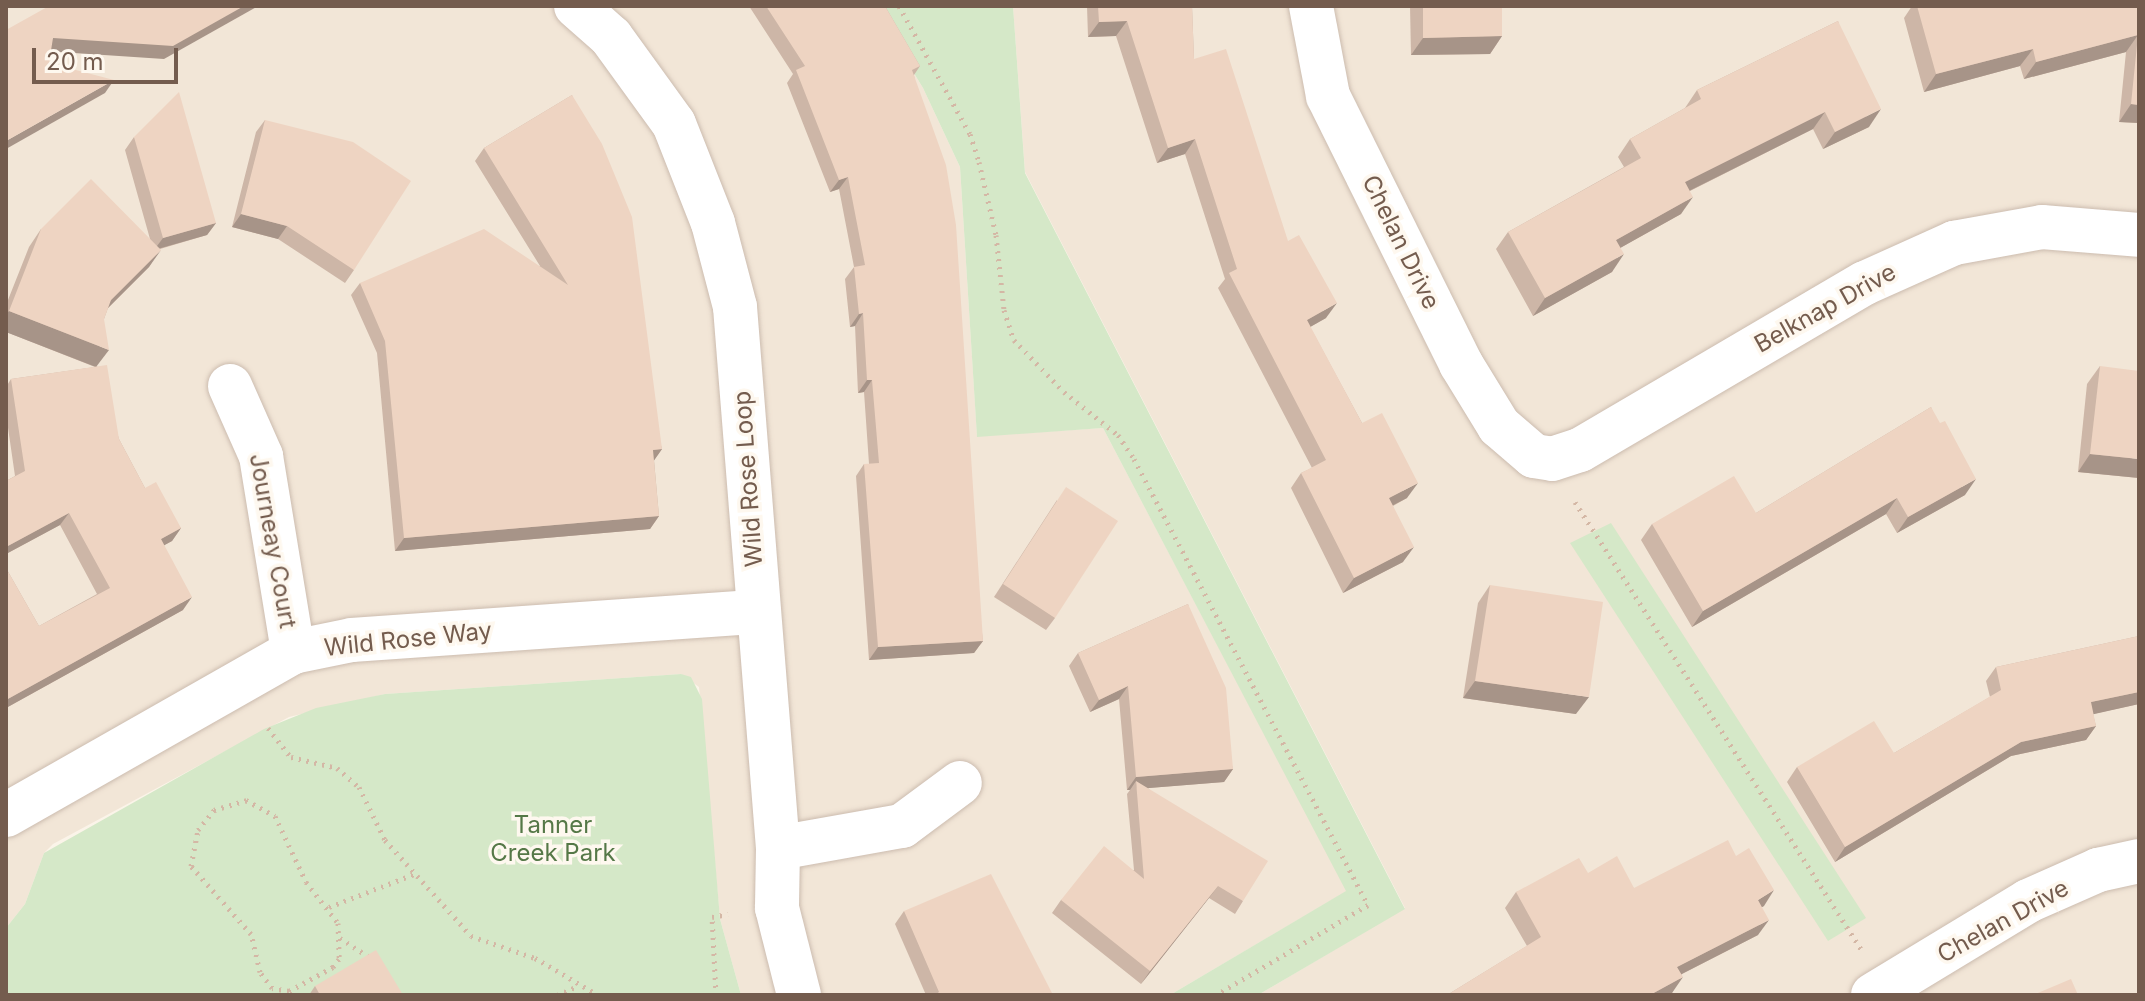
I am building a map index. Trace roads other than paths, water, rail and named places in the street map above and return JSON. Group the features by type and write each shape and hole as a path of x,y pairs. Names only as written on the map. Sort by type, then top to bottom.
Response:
{"street":[{"name":"Wild Rose Loop","path":"576,6 611,37 674,124 713,223 735,307 756,612 778,848 777,908 799,995"},
{"name":"Chelan Drive","path":"1311,6 1328,96 1467,375 1499,426 1543,457"},
{"name":"Belknap Drive","path":"1543,457 1580,450 1865,283 1954,243 2042,227 2139,235"},
{"name":"Journeay Court","path":"230,386 261,456 293,652"},
{"name":"Wild Rose Way","path":"6,815 293,652 352,640 756,612"},
{"path":"778,848 902,826 960,783"},
{"name":"Chelan Drive","path":"1869,975 2098,870 2139,861"}],"park label":[{"name":"Tanner Creek Park","path":"553,839"}]}
